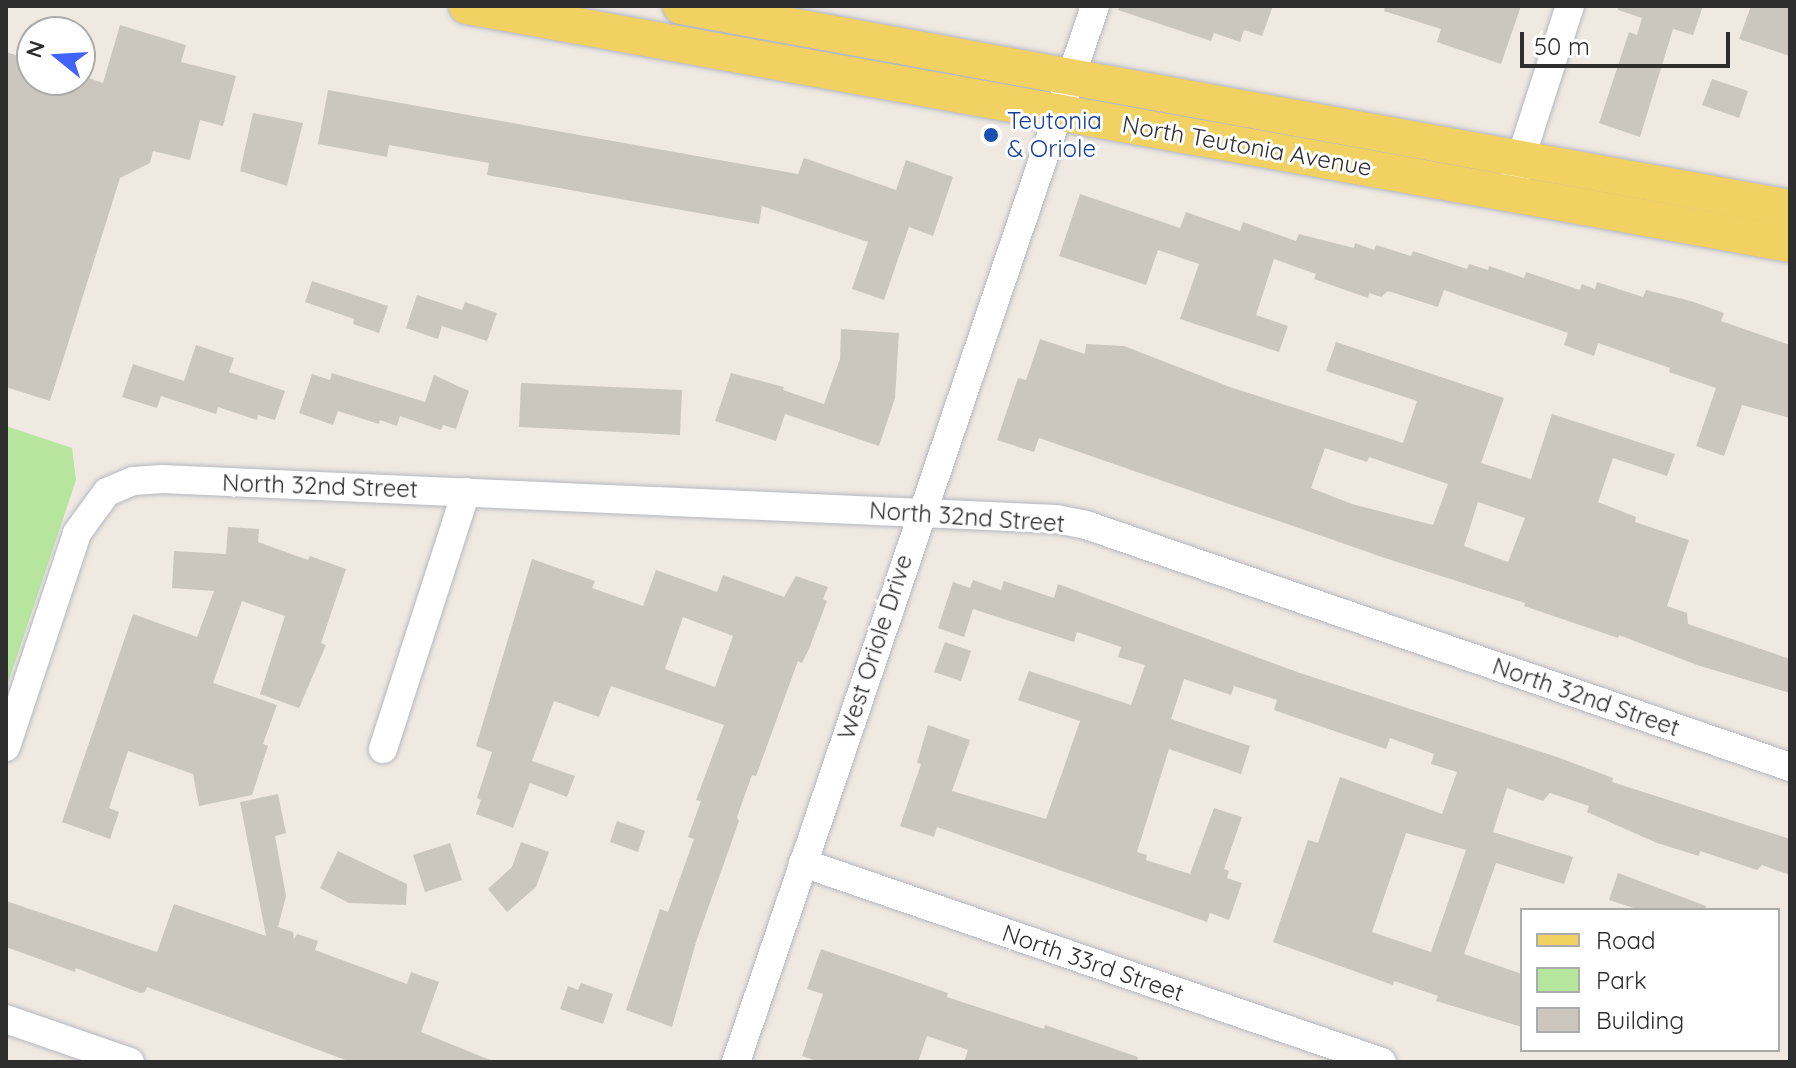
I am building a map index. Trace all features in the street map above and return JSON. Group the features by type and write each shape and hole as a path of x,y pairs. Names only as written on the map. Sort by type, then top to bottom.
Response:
{"main road":[{"name":"North Teutonia Avenue","path":"467,6 1790,244"},
{"name":"North Teutonia Avenue","path":"682,6 1790,208"}],"street":[{"path":"671,43 682,6"},
{"name":"West Oriole Drive","path":"736,1062 920,512 1095,6"},
{"path":"1511,194 1518,159 1570,6"},
{"name":"North 32nd Street","path":"6,747 77,533 107,492 133,481 162,479 1056,519 1086,525 1790,767"},
{"path":"383,749 466,492"},
{"name":"North 33rd Street","path":"803,863 1382,1062"},
{"path":"6,1019 130,1062"}],"green space":[{"path":"6,426 72,448 76,480 6,689"}],"building":[{"path":"1119,6 1273,6 1262,36 1244,30 1240,42 1214,33 1211,41 1118,10"},
{"path":"1385,6 1521,6 1501,64 1437,42 1441,29 1384,11"},
{"path":"1618,6 1703,6 1693,35 1673,29 1640,137 1599,123 1629,32 1637,35 1642,18 1618,10"},
{"path":"1751,6 1790,6 1790,56 1739,39"},
{"path":"120,25 186,45 181,62 236,76 223,126 200,120 190,160 153,151 150,163 120,178 50,401 6,387 6,52 16,55 16,96 96,96 96,81 103,83"},
{"path":"1712,79 1748,91 1739,118 1702,105"},
{"path":"328,90 798,174 804,158 896,190 906,160 953,177 933,236 909,227 884,300 852,289 868,242 762,206 759,224 487,175 489,163 389,145 387,157 318,144"},
{"path":"253,113 303,123 287,186 240,171"},
{"path":"1080,194 1180,228 1186,212 1240,231 1243,222 1296,241 1299,234 1354,248 1355,243 1374,250 1376,245 1411,256 1413,251 1467,269 1469,264 1488,270 1489,266 1524,278 1526,272 1580,290 1582,284 1595,289 1597,282 1643,297 1646,290 1691,301 1724,313 1721,321 1790,345 1790,418 1742,405 1724,456 1696,446 1716,388 1598,343 1594,356 1564,345 1568,333 1444,290 1438,307 1388,291 1381,297 1369,293 1368,298 1314,279 1316,274 1274,259 1256,315 1288,326 1279,352 1180,319 1199,264 1158,250 1146,285 1059,256"},
{"path":"312,281 388,306 379,333 353,324 354,319 305,302"},
{"path":"417,295 462,310 465,302 497,313 487,341 442,326 438,339 406,328"},
{"path":"841,329 899,333 895,398 879,446 785,414 776,441 715,421 731,373 784,387 783,390 824,404 840,359"},
{"path":"1040,339 1085,354 1086,344 1124,346 1230,387 1403,443 1417,401 1326,371 1336,342 1504,398 1481,463 1531,479 1552,414 1675,454 1667,476 1613,458 1598,502 1636,517 1635,522 1689,540 1667,606 1687,613 1688,624 1790,659 1790,693 1697,665 1619,635 1618,638 1524,606 1525,603 1039,438 1034,452 997,440 1018,378 1026,380","holes":["1325,448 1367,462 1369,457 1448,484 1433,525 1352,504 1311,488","1478,502 1525,518 1508,562 1464,546"]},
{"path":"196,345 234,358 229,372 285,391 275,420 258,415 257,420 218,407 216,414 161,396 157,408 122,397 133,364 184,381"},
{"path":"332,373 425,402 434,375 469,391 456,429 443,425 441,430 400,416 397,426 380,420 379,424 338,411 333,425 299,413 312,374 330,380"},
{"path":"521,383 682,390 680,435 519,427"},
{"path":"228,527 259,529 258,542 308,560 310,556 346,569 321,643 326,645 299,708 260,694 285,616 242,601 213,683 277,705 263,744 268,746 252,795 199,806 193,774 128,751 109,808 119,812 110,839 62,822 133,614 197,637 214,591 172,588 174,551 226,554"},
{"path":"532,559 595,581 592,588 643,606 656,570 717,592 723,575 784,597 796,576 828,587 823,599 827,601 809,649 802,663 798,661 756,776 752,775 737,817 739,821 696,942 672,1027 626,1010 660,909 668,912 694,839 688,837 701,801 696,800 724,725 611,686 599,717 554,701 532,761 575,776 567,797 530,783 513,828 476,814 481,800 477,798 492,752 476,746","holes":["683,617 733,636 715,687 665,669"]},
{"path":"973,580 1001,590 1004,581 1054,598 1058,584 1300,673 1557,757 1613,778 1612,782 1790,839 1790,875 1762,865 1757,870 1700,851 1699,856 1657,843 1587,812 1589,806 1550,793 1543,801 1507,788 1493,832 1573,857 1564,884 1496,863 1464,954 1520,973 1520,1026 1436,1001 1438,996 1394,981 1393,985 1273,942 1308,840 1318,843 1340,777 1442,814 1457,772 1431,764 1434,754 1390,738 1386,749 1274,710 1277,700 1234,686 1231,695 1184,679 1171,719 1250,746 1241,774 1169,749 1137,852 1147,855 1146,860 1190,874 1214,808 1242,817 1224,869 1229,871 1227,878 1242,883 1229,920 1210,913 1207,922 937,827 934,837 900,826 921,764 917,763 928,725 970,740 952,791 1046,819 1080,721 1018,700 1029,671 1131,705 1145,665 1118,657 1121,647 1077,632 1074,642 973,609 964,637 938,628 953,582 970,588","holes":["1406,833 1466,850 1431,952 1372,932"]},
{"path":"945,642 971,651 961,681 934,672"},
{"path":"278,794 286,833 275,836 286,896 278,927 293,932 294,939 297,934 318,941 315,950 407,984 411,972 439,982 421,1032 495,1062 351,1062 147,987 145,992 140,993 76,968 75,972 6,947 6,901 157,952 174,904 266,936 240,802"},
{"path":"617,821 645,831 638,852 610,842"},
{"path":"521,842 549,852 536,887 507,912 488,889 512,867"},
{"path":"450,843 462,880 425,892 413,855"},
{"path":"338,851 407,884 406,905 349,903 320,888"},
{"path":"1618,873 1706,908 1634,908 1609,900"},
{"path":"821,949 948,993 947,997 1044,1029 1045,1025 1138,1057 1137,1062 964,1062 968,1050 927,1036 918,1062 820,1062 802,1056 823,994 807,989"},
{"path":"581,983 613,994 603,1024 560,1009 568,986 578,990"}],"place":[{"name":"Teutonia & Oriole","path":"991,135"}]}
